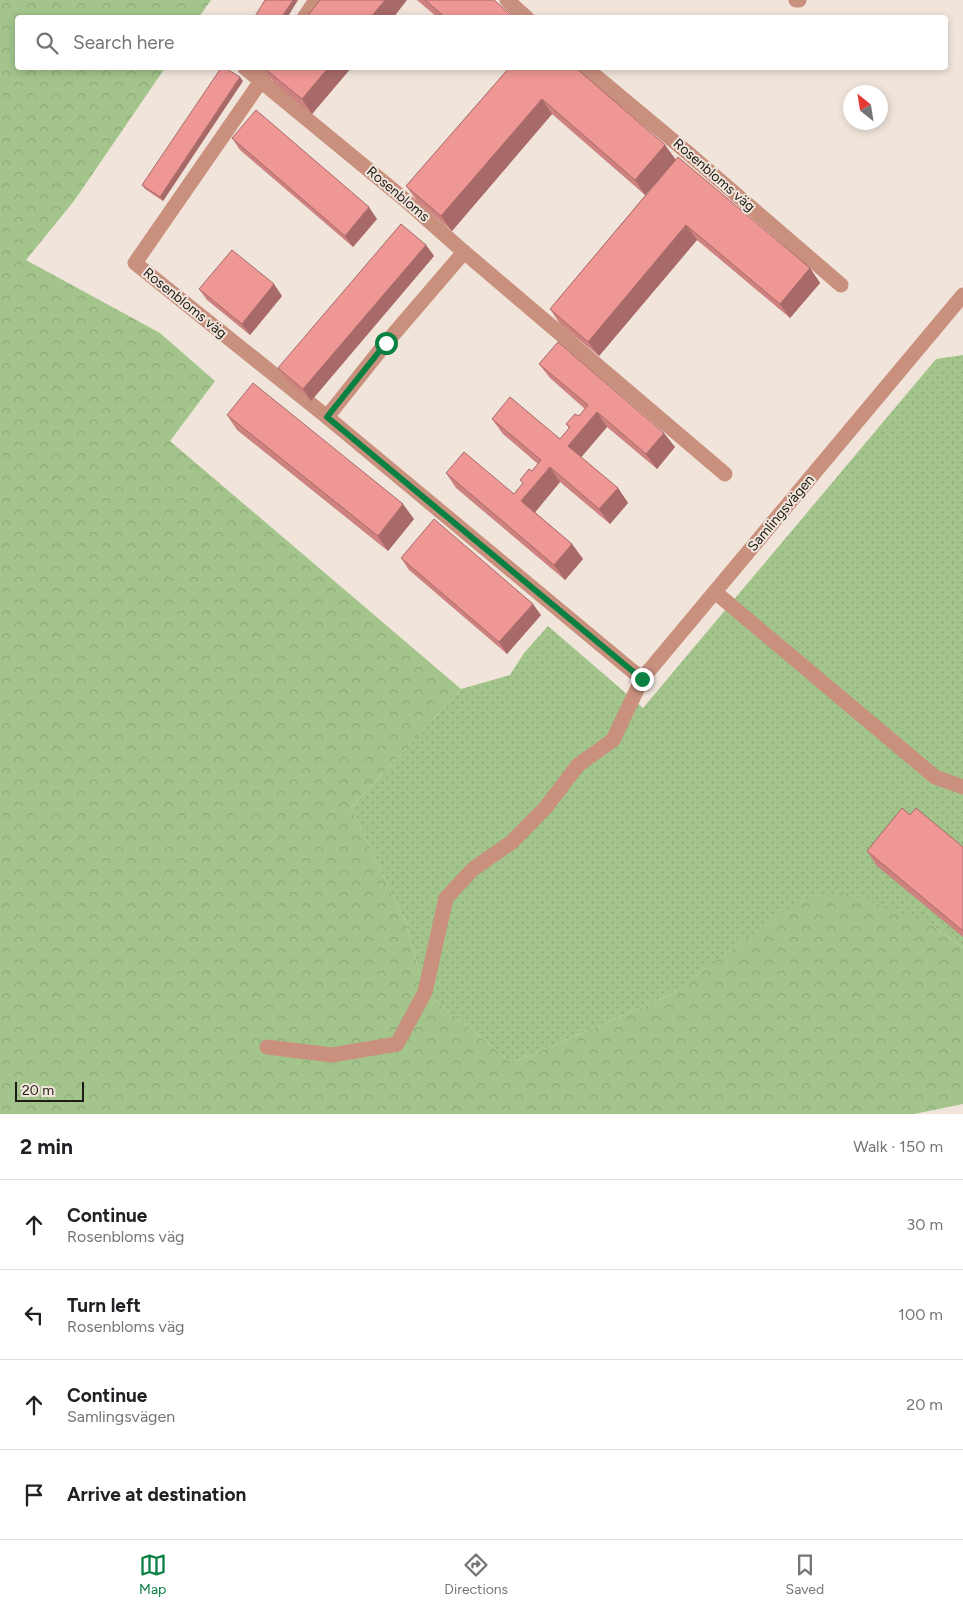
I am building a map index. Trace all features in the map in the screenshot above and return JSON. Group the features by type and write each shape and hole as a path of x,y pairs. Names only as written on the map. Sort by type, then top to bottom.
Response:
{"street":[{"path":"306,15 316,0"},
{"path":"507,0 524,15"},
{"name":"Rosenbloms","path":"247,70 408,195 464,252 552,320 725,474"},
{"name":"Rosenbloms väg","path":"269,70 135,262 327,417 642,679"},
{"name":"Rosenbloms väg","path":"588,70 841,285"},
{"path":"676,168 688,153"},
{"path":"327,417 386,343 464,252"},
{"name":"Samlingsvägen","path":"267,1046 332,1055 397,1044 426,992 446,898 472,869 512,842 546,807 578,765 613,740 642,679 961,302"},
{"path":"715,592 935,777 963,788"}],"green space":[{"path":"0,0 211,0 200,15 15,15 15,70 164,70 74,201 26,260 160,333 215,381 170,441 461,689 351,808 406,923 425,992 512,1063 668,996 801,899 847,893 931,924 963,948 963,1104 914,1114 0,1114"},
{"path":"963,355 963,948 931,924 802,899 668,996 512,1063 425,992 406,923 351,808 461,689 510,675 524,653 548,626 643,708 936,359"}],"building":[{"path":"265,0 293,0 283,15 256,15"},
{"path":"320,0 385,0 372,15 308,15"},
{"path":"425,0 494,0 512,15 442,15"},
{"path":"220,70 228,70 240,77 160,197 142,185"},
{"path":"266,70 326,70 302,99"},
{"path":"507,70 578,70 665,145 635,180 542,99 441,216 406,186"},
{"path":"256,110 369,207 345,236 232,138"},
{"path":"678,157 810,268 780,304 686,225 588,342 550,309"},
{"path":"401,224 426,245 303,389 278,368"},
{"path":"232,250 274,284 242,324 199,289"},
{"path":"558,342 664,433 646,454 597,412 568,446 618,488 599,509 550,467 521,501 572,544 554,565 446,473 464,452 514,494 523,483 520,480 529,469 532,471 541,460 492,419 510,397 560,439 570,427 566,424 575,414 579,416 588,405 539,364"},
{"path":"253,383 403,504 378,536 227,415"},
{"path":"434,519 533,604 499,642 401,558"},
{"path":"902,808 910,815 916,808 963,847 963,931 867,851"}],"route":[{"path":"386,343 327,417 642,679"}]}
